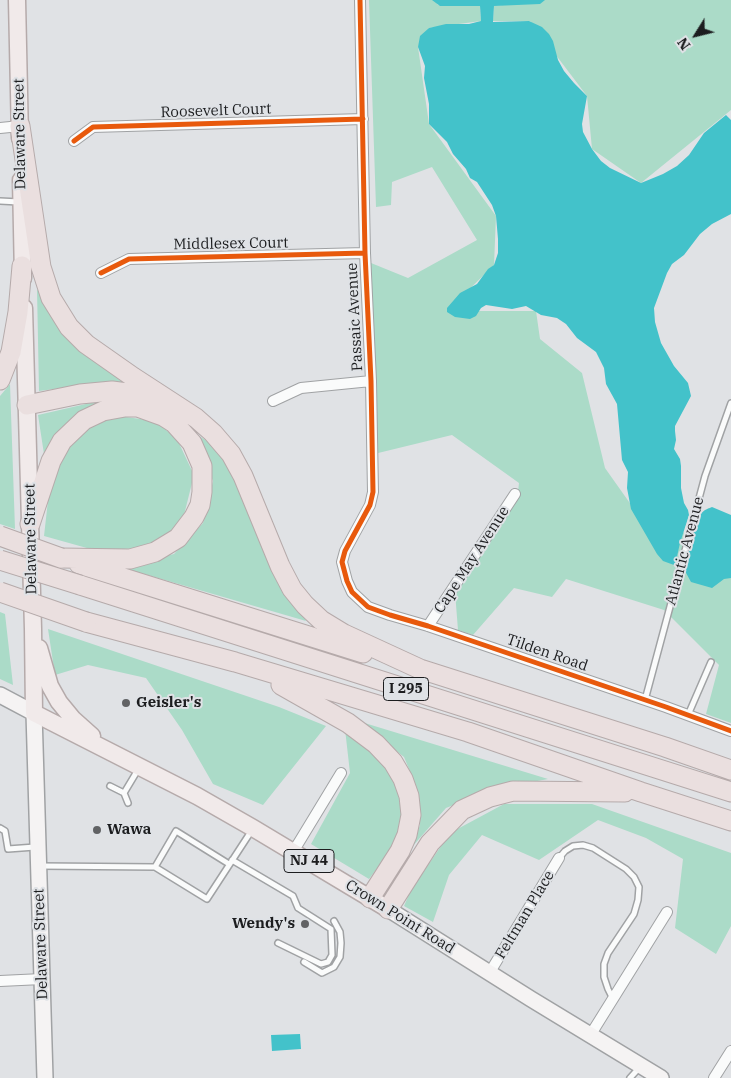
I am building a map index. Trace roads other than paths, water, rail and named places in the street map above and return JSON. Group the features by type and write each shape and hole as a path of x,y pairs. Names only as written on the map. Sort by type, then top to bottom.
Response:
{"highway":[{"path":"20,126 41,267 51,298 69,327 86,344 202,423 231,454 243,476 280,566 292,590 305,605 321,620 344,634 410,665"},
{"path":"0,380 12,344 18,312 22,266"},
{"path":"27,405 80,394 112,391 166,399"},
{"path":"30,524 51,461 62,441 84,420 103,411 138,407 164,416 174,423 192,443 202,466 200,505 194,517 178,538 155,552 130,559 61,558"},
{"path":"0,536 61,558 357,652 410,665 666,747 731,770"},
{"name":"I 295","path":"0,560 731,792"},
{"name":"I 295","path":"0,592 86,622 235,662 468,732 731,821"},
{"path":"235,662 320,706 348,723 376,744 398,770 409,796 411,815 407,835 400,851 370,898"},
{"path":"388,909 430,843 443,828 462,810 490,797 513,791 641,792"}],"main road":[{"name":"Delaware Street","path":"18,0 22,266 45,1078"},
{"path":"33,628 50,686 59,702 107,750"},
{"name":"Crown Point Road","path":"0,695 140,766 253,828 661,1078"}],"street":[{"name":"Passaic Avenue","path":"357,597 352,592 347,581 342,562 345,551 370,505 373,492 371,381 365,253 360,0"},
{"name":"Roosevelt Court","path":"74,141 93,127 363,118"},
{"path":"0,128 20,126"},
{"name":"Middlesex Court","path":"101,273 129,259 365,253"},
{"path":"273,401 301,388 371,381"},
{"name":"Cape May Avenue","path":"428,626 515,494"},
{"name":"Tilden Road","path":"357,597 368,606 731,731"},
{"path":"293,852 341,773"},
{"name":"Feltman Place","path":"490,972 559,858"},
{"path":"591,1034 667,912"},
{"path":"0,981 42,979"},
{"path":"714,1078 731,1051"}],"lane":[{"path":"0,201 22,203"},
{"name":"Atlantic Avenue","path":"645,700 705,476 731,403"},
{"path":"688,716 711,662"},
{"path":"124,793 140,766"},
{"path":"110,786 124,793 128,803"},
{"path":"0,828 5,831 8,849 38,847"},
{"path":"39,866 155,867 207,899 253,828"},
{"path":"155,867 176,831 293,896 298,908 331,929 332,955 328,962 321,964 278,943"},
{"path":"559,858 573,846 583,845 593,848 626,869 634,877 639,887 634,914 608,953 604,964 604,977 613,999"},
{"path":"304,962 322,973 334,967 340,957 341,943 340,932 334,921"},
{"path":"630,1078 641,1065"}],"water":[{"path":"432,0 545,0 540,4 494,6 493,22 529,21 542,27 549,34 564,71 587,96 582,124 583,132 592,149 601,161 610,168 641,183 677,166 689,155 704,133 726,115 731,120 731,214 712,224 700,234 684,255 672,264 654,308 655,322 661,343 674,366 688,383 691,396 675,426 676,440 674,449 680,459 681,488 689,515 674,565 663,561 657,554 631,509 627,488 628,472 622,460 617,404 606,384 604,368 596,352 577,338 566,324 557,318 541,315 526,306 512,309 486,305 481,308 476,316 470,319 455,317 447,312 447,308 460,293 477,284 488,269 494,265 498,253 498,239 496,216 492,205 477,182 470,178 447,142 429,124 429,104 424,78 425,66 418,47 420,36 429,28 446,24 469,24 481,21 480,6 440,6"},
{"path":"712,507 731,515 731,578 724,579 712,588 691,582 685,571 685,563 689,537 699,515"},
{"path":"300,1034 301,1049 272,1051 271,1035"}],"place":[{"name":"Geisler's","path":"126,703"},
{"name":"Wawa","path":"97,830"},
{"name":"Wendy's","path":"305,924"}]}
